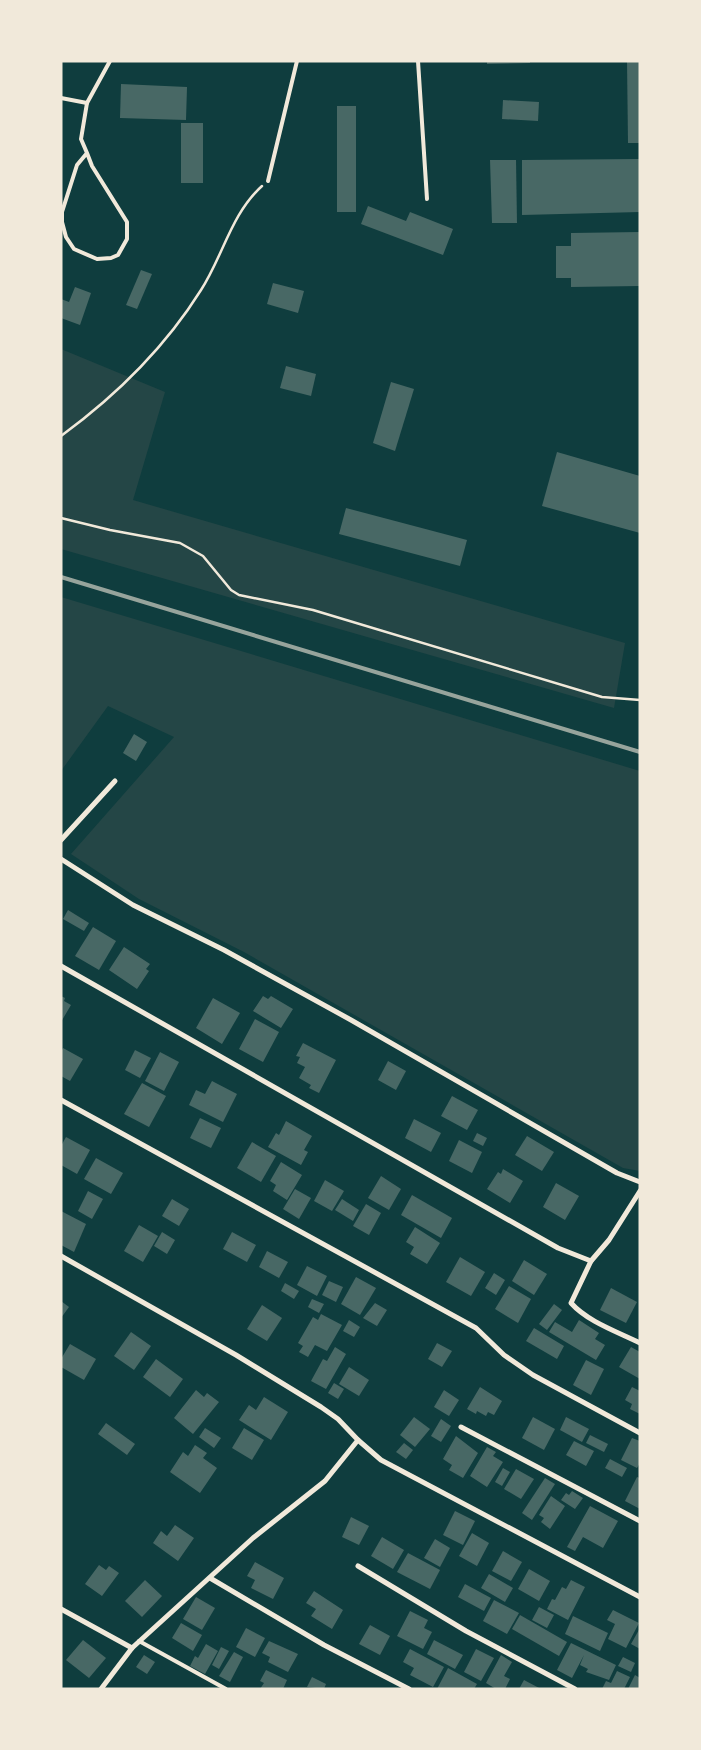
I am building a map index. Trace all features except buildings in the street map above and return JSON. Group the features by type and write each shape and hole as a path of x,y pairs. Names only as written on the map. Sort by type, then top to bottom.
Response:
{"street":[{"path":"61,840 114,781"},
{"path":"61,859 133,905 224,950 617,1173 640,1182"},
{"path":"61,966 558,1248 591,1261"},
{"path":"61,1100 476,1328 504,1355 533,1375 640,1432"},
{"path":"640,1191 609,1240 591,1261 571,1303 577,1310 592,1319 640,1343"},
{"path":"61,1256 236,1355 312,1402 338,1419 381,1460 640,1596"},
{"path":"461,1427 640,1520"},
{"path":"101,1689 139,1641 253,1538 325,1480 358,1440"},
{"path":"358,1566 466,1631 575,1689"},
{"path":"210,1578 324,1645 409,1689"},
{"path":"61,1609 132,1648"}],"lane":[{"path":"87,153 77,165 62,212 62,222 66,237 74,249 98,259 112,258 118,255 127,240 127,222 80,140 87,103 110,61"},
{"path":"268,180 296,61"},
{"path":"418,61 427,199"},
{"path":"61,98 87,103"},
{"path":"139,1641 226,1689"}],"path":[{"path":"61,436 95,411 133,377 164,343 201,290 239,211 268,180"},
{"path":"61,518 110,530 180,543 203,556 231,590 239,594 313,610 602,697 640,700"}],"shaded area":[{"path":"61,349 165,392 133,500 625,643 614,708 61,549"},
{"path":"61,597 640,771 640,1171 623,1168 244,952 139,899 71,854 174,737 108,706 61,771"}],"railway":[{"path":"61,577 640,752"}]}
